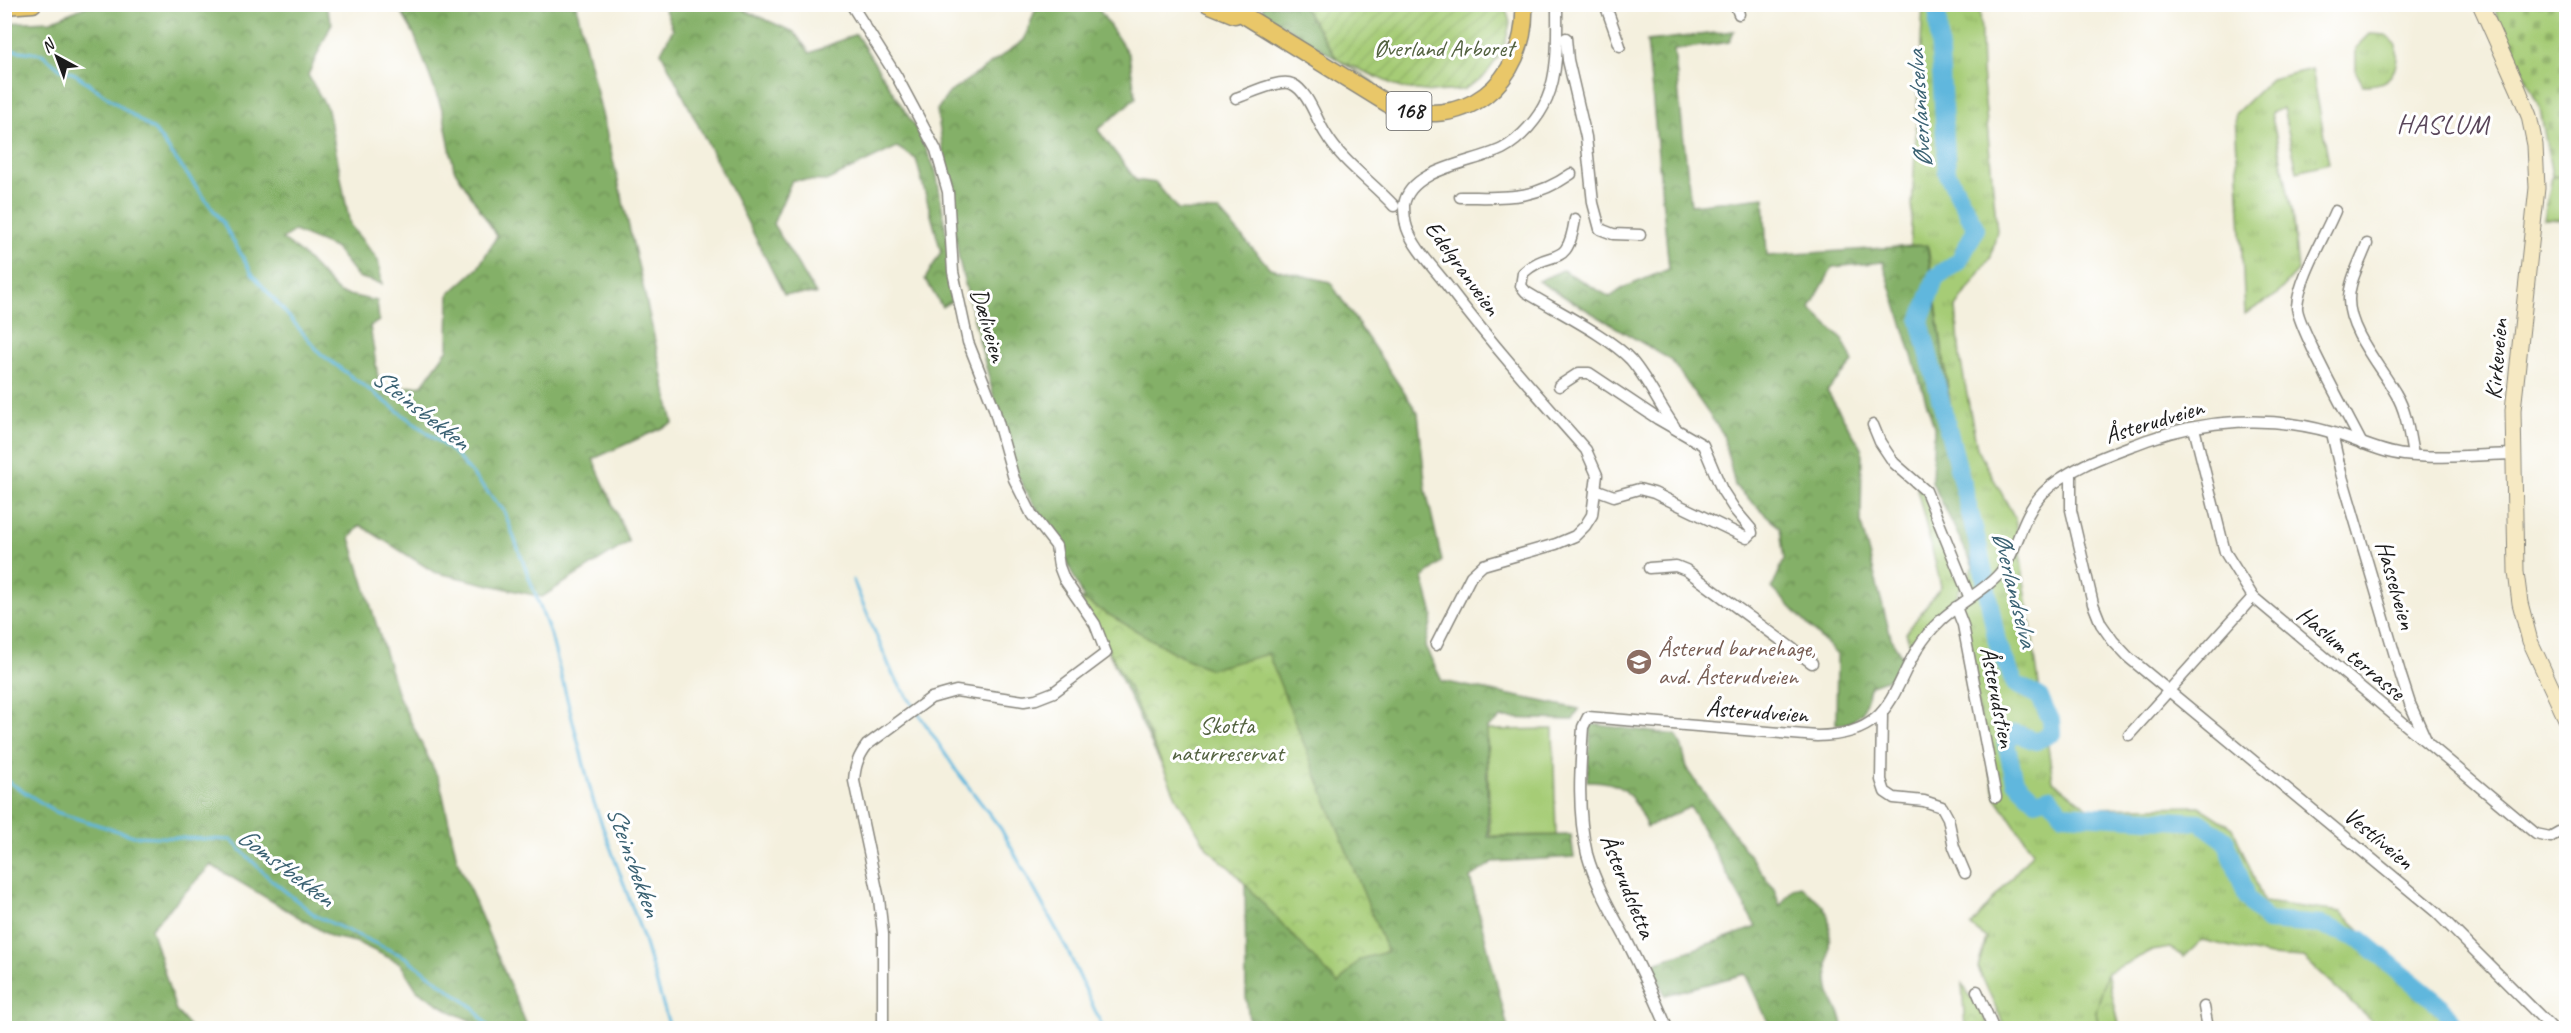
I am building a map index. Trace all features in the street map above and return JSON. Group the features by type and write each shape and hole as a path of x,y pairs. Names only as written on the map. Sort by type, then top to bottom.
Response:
{"main road":[{"path":"4,6 33,4"},
{"name":"168","path":"1208,4 1250,20"},
{"name":"168","path":"1226,4 1388,104 1411,112 1432,113 1471,104 1482,98 1501,81 1510,69 1520,44 1524,4"},
{"name":"Kirkeveien","path":"2481,4 2529,116 2536,159 2536,204 2515,385 2513,454 2515,562 2520,603 2538,660 2566,719"}],"street":[{"name":"Dæliveien","path":"850,4 897,77 936,150 948,192 953,272 968,342 994,408 1014,479 1032,515 1056,546 1064,579 1095,624 1106,653 1054,693 1036,699 1024,701 956,691 931,698 867,745 860,754 855,766 854,781 879,898 884,934 883,1029"},
{"name":"Edelgranveien","path":"1436,645 1471,576 1483,565 1556,544 1575,536 1592,515 1597,475 1586,450 1477,325 1407,228 1404,208 1411,190 1422,179 1502,148 1520,136 1535,119 1547,98 1554,67 1557,4"},
{"path":"1605,4 1620,46"},
{"path":"1566,38 1568,60 1586,137 1593,202 1600,229 1613,234 1640,234"},
{"name":"Edelgranveien","path":"1236,98 1283,82 1294,84 1303,93 1326,135 1348,164 1394,206"},
{"path":"1460,197 1518,197 1535,194 1557,184 1571,174"},
{"path":"2336,211 2300,291 2296,309 2300,322 2362,444"},
{"path":"1575,219 1567,250 1562,255 1529,268 1523,273 1521,286 1623,353 1647,381 1659,405 1677,430"},
{"path":"2367,244 2351,282 2349,304 2354,322 2374,362 2404,410 2413,456"},
{"path":"1559,386 1580,373 1589,373 1703,445 1722,490 1752,533 1747,538 1654,493 1639,489 1614,496 1595,489"},
{"name":"Åsterudveien","path":"1588,717 1817,736 1848,733 1866,727 1882,714 1894,695 1914,652 1939,621 1969,596 1996,578 2006,565 2031,508 2052,484 2071,473 2149,440 2215,423 2260,420 2290,423 2332,433 2402,455 2513,454"},
{"path":"1873,425 1880,442 1894,463 1926,491 1969,596"},
{"name":"Haslum terrasse","path":"2194,428 2225,552 2253,597 2536,834 2550,837 2566,828"},
{"name":"Hasselveien","path":"2332,433 2341,473 2404,685 2428,745"},
{"name":"Vestliveien","path":"2071,473 2070,510 2093,604 2101,624 2113,641 2128,657 2436,912 2552,1029"},
{"path":"1649,568 1676,566 1686,570 1812,663"},
{"path":"2129,735 2253,597"},
{"name":"Åsterudstien","path":"1956,607 1963,625 1996,796"},
{"name":"Åsterudveien","path":"1882,714 1881,780 1885,792 1894,798 1924,801 1942,807 1948,818 1954,847 1965,873"},
{"name":"Åsterudsletta","path":"1588,717 1583,727 1579,791 1581,823 1588,856 1608,905 1653,991 1667,1029"},
{"path":"1977,991 1993,1029"},
{"path":"2204,1007 2208,1029"}],"green space":[{"path":"89,5 325,5 332,23 308,75 328,110 350,225 378,260 382,284 358,277 335,248 294,231 282,239 302,254 339,293 377,301 379,321 370,326 380,390 422,385 448,349 449,294 478,268 497,236 454,169 443,112 414,34 397,5 576,5 641,277 673,423 593,459 629,542 542,597 434,572 360,525 350,538 398,695 440,782 457,859 528,1028 486,1028 448,1010 417,990 400,963 356,942 332,937 211,865 151,928 176,1011 191,1028 5,1028 5,23 51,21"},
{"path":"663,5 739,5 746,11 794,32 810,53 856,34 917,130 936,171 957,298 942,307 925,279 941,252 916,159 897,147 826,181 792,180 773,224 816,294 784,294 661,52 673,29"},
{"path":"1096,5 1129,55 1136,98 1098,130 1136,180 1156,183 1178,210 1219,211 1270,268 1330,282 1418,413 1426,490 1442,561 1423,578 1433,615 1425,646 1442,681 1579,709 1573,720 1501,718 1486,729 1488,837 1571,835 1574,857 1493,862 1470,878 1508,1028 1250,1028 1246,997 1245,880 1186,812 1155,752 1055,536 1029,497 1010,461 959,260 937,110 949,93 1024,40 1036,8"},
{"path":"1262,5 1302,5 1338,60 1264,13"},
{"name":"Øverland Arboret","path":"1302,5 1505,5 1510,23 1504,49 1484,77 1463,90 1432,92 1401,88 1338,60"},
{"path":"1923,5 1980,5 1982,71 1997,231 1991,257 1956,307 1960,357 1977,448 2015,518 2053,781 2089,808 2199,806 2233,828 2264,902 2341,912 2465,1028 2379,1028 2304,958 2270,956 2202,940 2184,957 2170,948 2151,951 2107,973 2096,1012 2099,1028 2005,1028 1978,968 1986,938 1971,926 2033,852 1996,798 1958,603 1973,566 1928,246 1910,245"},
{"path":"2494,5 2566,5 2566,177 2552,176 2540,108 2498,21"},
{"path":"1734,31 1729,42 1674,50 1691,205 1764,197 1767,256 1927,245 1973,566 1932,482 1934,427 1883,262 1833,267 1810,308 1843,340 1853,362 1827,391 1862,449 1861,524 1892,641 1903,658 1894,677 1871,685 1863,711 1851,723 1836,724 1837,655 1772,588 1784,560 1780,528 1735,486 1723,434 1671,360 1538,281 1563,270 1610,297 1623,288 1669,269 1647,41"},
{"path":"2370,34 2386,35 2397,45 2396,62 2395,69 2387,80 2373,85 2363,85 2356,72 2356,48"},
{"path":"2312,69 2329,163 2297,171 2283,108 2271,113 2292,210 2298,271 2275,296 2245,314 2235,114 2271,79"},
{"path":"2552,176 2566,177 2566,220 2544,219"},
{"path":"1921,488 1962,584 1953,603 1910,645 1906,633 1941,586 1917,489"},
{"name":"Skotta naturreservat","path":"1080,598 1180,656 1210,669 1268,654 1387,952 1360,959 1338,984 1232,870 1208,849 1176,797 1129,687"},
{"path":"1591,724 1676,735 1688,771 1774,889 1780,906 1793,888 1801,886 1823,906 1828,916 1830,937 1828,984 1842,1018 1843,1028 1771,1028 1745,974 1665,995 1652,964 1756,927 1690,807 1647,827 1632,798 1626,792 1611,784 1587,781"},
{"path":"1553,729 1556,835 1490,836 1487,730"},
{"path":"2107,973 2120,1028 2099,1028 2096,1012"},
{"path":"1962,984 1983,1014 1989,1028 1965,1028"}],"waterway":[{"name":"Øverlandselva","path":"1937,4 1947,173 1976,229 1959,261 1936,277 1920,321 1978,544 1997,642 2015,684 2039,696 2051,720 2052,733 2036,741 2015,733 2006,743 2015,781 2036,801 2049,797 2063,814 2200,822 2226,841 2248,899 2267,921 2322,925 2360,939 2441,1006 2456,1028"},
{"name":"Steinsbekken","path":"4,49 42,54 61,69 75,74 155,131 223,223 253,275 321,354 453,452 504,511 551,636 593,800 642,934 670,1028"},
{"path":"853,580 893,675 958,773 1001,829 1066,947 1103,1028"},
{"name":"Gomstbekken","path":"4,779 56,812 134,836 231,840 270,879 316,916 405,957 473,1007 489,1028"}],"place":[{"name":"Åsterud barnehage, avd. Åsterudveien","path":"1639,662"}],"district":[{"name":"HASLUM","path":"2443,124"}]}
